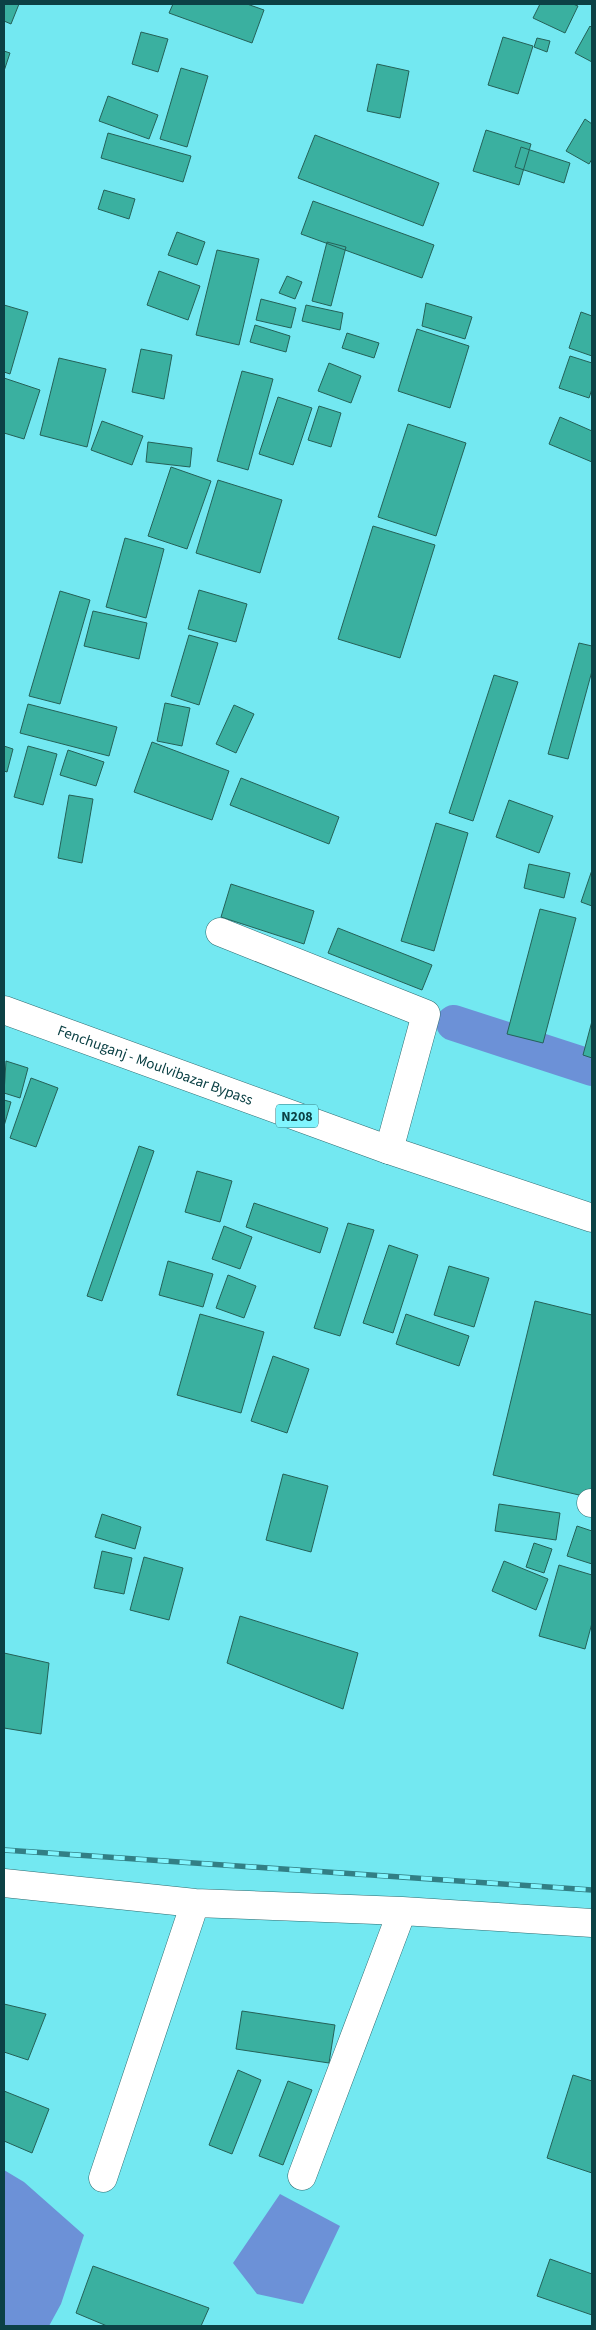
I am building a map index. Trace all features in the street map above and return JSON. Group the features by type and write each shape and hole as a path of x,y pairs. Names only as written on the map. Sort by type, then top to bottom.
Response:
{"main road":[{"path":"220,932 426,1014 389,1150"},
{"name":"Fenchuganj - Moulvibazar Bypass","path":"4,1010 389,1150 592,1218"},
{"path":"4,1883 195,1903 402,1910 592,1923"},
{"path":"103,2178 195,1903"},
{"path":"302,2176 402,1910"}],"water":[{"path":"4,2170 24,2182 84,2235 61,2304 49,2326 4,2326"},
{"path":"280,2194 340,2226 303,2304 257,2294 233,2263"}],"building":[{"path":"4,4 19,4 11,24 4,21"},
{"path":"173,4 247,4 264,10 252,43 169,13"},
{"path":"540,4 573,4 578,6 565,33 533,18"},
{"path":"590,26 592,28 592,62 575,53"},
{"path":"141,32 168,39 158,72 132,64"},
{"path":"503,37 533,46 518,94 488,85"},
{"path":"537,38 550,41 547,52 534,47"},
{"path":"4,51 10,53 4,71"},
{"path":"377,64 409,71 400,118 367,111"},
{"path":"181,68 208,76 187,147 160,139"},
{"path":"108,96 158,115 149,139 99,121"},
{"path":"585,119 592,124 592,159 589,164 566,151"},
{"path":"486,130 531,144 519,185 473,171"},
{"path":"108,133 191,156 183,182 101,158"},
{"path":"315,135 439,183 423,226 298,178"},
{"path":"521,147 570,163 564,183 515,167"},
{"path":"104,190 135,199 129,219 98,209"},
{"path":"313,201 434,245 422,278 301,234"},
{"path":"177,232 205,242 197,265 168,255"},
{"path":"327,242 346,247 331,306 312,301"},
{"path":"217,250 259,259 239,345 196,335"},
{"path":"159,271 200,286 188,320 147,305"},
{"path":"287,276 302,282 295,299 279,293"},
{"path":"261,299 296,308 291,328 256,320"},
{"path":"426,303 472,317 465,339 422,326"},
{"path":"4,305 28,312 10,374 4,372"},
{"path":"306,305 343,313 340,330 302,321"},
{"path":"581,312 592,316 592,356 569,348"},
{"path":"255,325 290,336 286,352 250,342"},
{"path":"417,329 469,346 450,408 398,391"},
{"path":"347,333 379,343 374,358 342,348"},
{"path":"141,349 172,355 164,399 132,392"},
{"path":"570,356 592,363 592,389 589,398 559,388"},
{"path":"59,358 106,369 87,447 40,435"},
{"path":"329,363 361,376 351,403 318,391"},
{"path":"242,371 273,379 248,470 217,461"},
{"path":"4,378 40,390 24,439 4,433"},
{"path":"278,397 312,408 293,465 259,454"},
{"path":"319,406 341,413 331,447 308,440"},
{"path":"560,417 592,431 592,462 549,444"},
{"path":"102,421 143,436 132,465 91,450"},
{"path":"408,424 466,443 436,536 378,517"},
{"path":"148,442 192,448 190,467 146,462"},
{"path":"171,467 211,481 187,549 148,536"},
{"path":"218,480 282,500 260,573 196,553"},
{"path":"373,526 435,545 400,658 338,639"},
{"path":"125,538 164,549 146,618 106,607"},
{"path":"199,590 247,604 236,642 188,629"},
{"path":"60,591 90,600 60,704 29,696"},
{"path":"93,611 147,623 139,659 84,646"},
{"path":"189,635 218,643 199,705 171,696"},
{"path":"579,643 592,646 592,671 568,759 548,754"},
{"path":"494,675 518,682 473,821 449,813"},
{"path":"165,703 190,708 182,746 157,741"},
{"path":"28,704 117,727 109,756 20,733"},
{"path":"234,705 254,714 236,753 216,744"},
{"path":"152,742 229,771 212,820 134,792"},
{"path":"4,746 13,749 7,772 4,771"},
{"path":"28,746 57,754 43,805 14,797"},
{"path":"68,750 104,762 96,786 60,775"},
{"path":"241,778 339,817 329,844 230,805"},
{"path":"69,795 93,799 82,863 58,858"},
{"path":"509,800 553,816 539,853 496,837"},
{"path":"436,823 468,833 434,951 401,941"},
{"path":"529,864 570,873 564,898 524,888"},
{"path":"592,870 592,906 581,902"},
{"path":"231,884 314,911 304,944 221,917"},
{"path":"540,909 576,918 543,1043 507,1034"},
{"path":"338,928 432,965 422,990 328,953"},
{"path":"592,1021 592,1058 583,1055"},
{"path":"6,1061 28,1068 20,1098 4,1093"},
{"path":"31,1078 58,1088 36,1147 10,1138"},
{"path":"4,1100 11,1102 4,1126"},
{"path":"139,1146 154,1151 102,1301 87,1296"},
{"path":"197,1171 232,1181 220,1222 185,1212"},
{"path":"254,1203 328,1228 320,1253 246,1227"},
{"path":"348,1223 374,1230 340,1336 314,1328"},
{"path":"224,1226 252,1237 240,1269 212,1259"},
{"path":"389,1245 418,1255 393,1333 363,1323"},
{"path":"168,1261 213,1274 203,1307 159,1295"},
{"path":"449,1266 489,1278 474,1327 434,1315"},
{"path":"228,1275 256,1286 244,1318 216,1308"},
{"path":"535,1301 592,1315 592,1498 493,1475"},
{"path":"200,1314 264,1332 241,1413 177,1395"},
{"path":"406,1314 469,1336 459,1366 396,1344"},
{"path":"273,1356 309,1369 287,1433 251,1421"},
{"path":"283,1474 328,1486 311,1552 266,1540"},
{"path":"499,1504 560,1513 556,1540 495,1531"},
{"path":"102,1514 141,1527 135,1549 95,1537"},
{"path":"577,1526 592,1531 592,1564 567,1556"},
{"path":"534,1543 552,1549 544,1573 526,1567"},
{"path":"102,1551 132,1558 124,1594 94,1588"},
{"path":"144,1557 183,1568 169,1620 130,1610"},
{"path":"504,1561 548,1579 536,1610 492,1591"},
{"path":"559,1565 592,1575 592,1623 585,1649 539,1636"},
{"path":"240,1616 358,1653 343,1709 227,1663"},
{"path":"4,1653 49,1663 41,1734 4,1728"},
{"path":"4,2004 46,2014 28,2060 4,2052"},
{"path":"242,2011 335,2025 329,2063 236,2049"},
{"path":"238,2070 261,2080 232,2154 209,2145"},
{"path":"573,2075 592,2081 592,2173 547,2158"},
{"path":"288,2081 312,2090 283,2165 259,2156"},
{"path":"4,2091 49,2109 32,2153 4,2141"},
{"path":"550,2259 592,2274 592,2315 537,2296"},
{"path":"93,2266 209,2308 201,2326 107,2326 76,2313"}],"waterway":[{"path":"454,1023 592,1068"}],"railway":[{"path":"4,1850 592,1890"}]}
